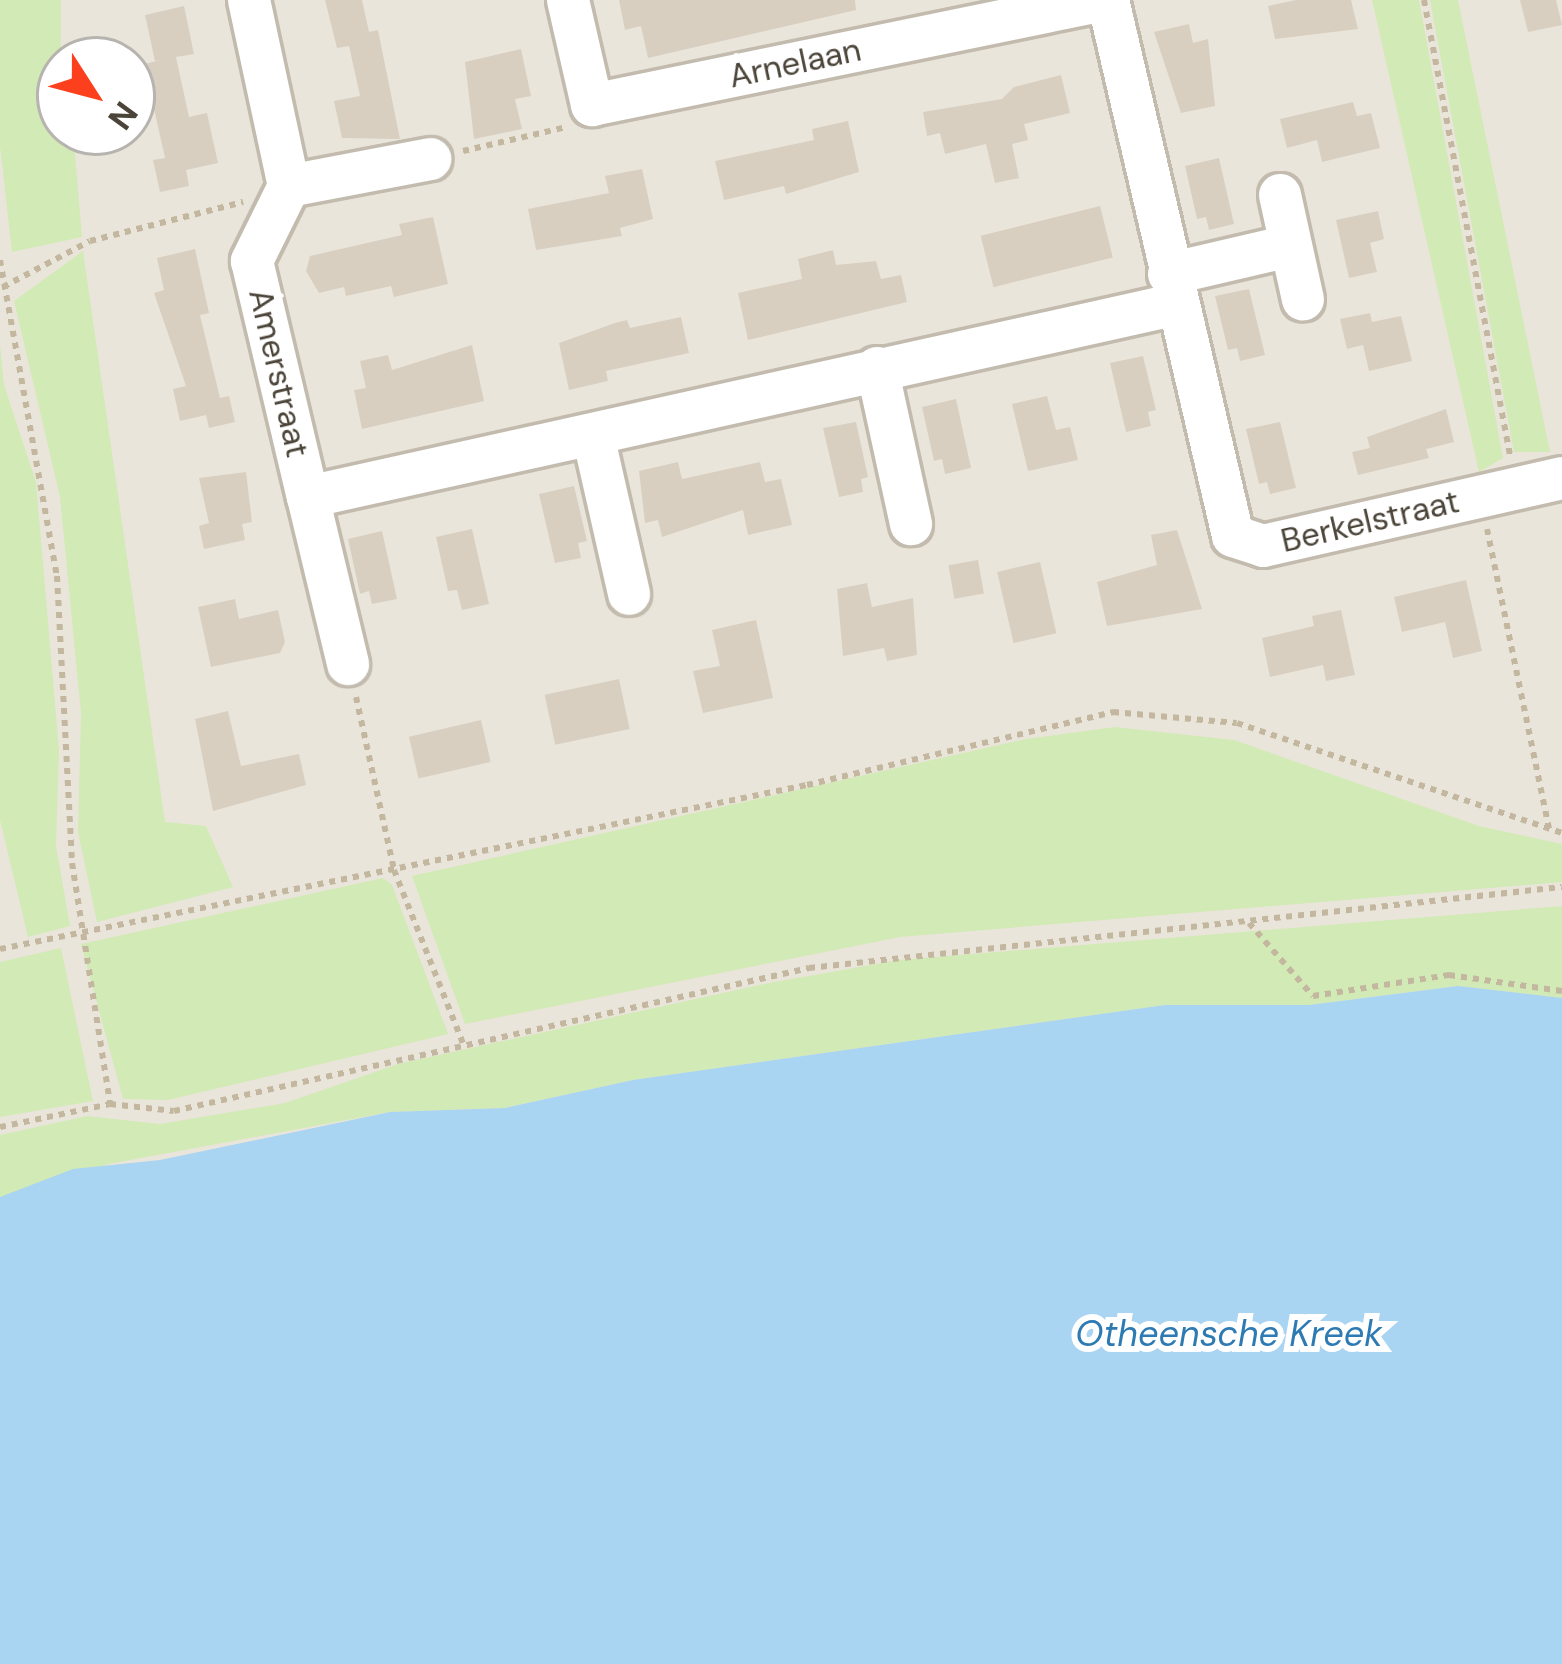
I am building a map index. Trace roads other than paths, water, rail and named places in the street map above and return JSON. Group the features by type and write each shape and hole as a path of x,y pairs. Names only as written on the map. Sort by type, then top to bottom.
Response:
{"street":[{"path":"249,0 289,186 430,159"},
{"name":"Arnelaan","path":"568,0 592,105 1106,0"},
{"name":"Berkelstraat","path":"1106,0 1226,527 1241,542 1263,546 1562,478"},
{"name":"Amerstraat","path":"289,186 252,261 349,664"},
{"path":"1280,195 1286,247 1304,300"},
{"path":"1171,289 1286,247"},
{"name":"Amerstraat","path":"308,496 877,368 1171,289"},
{"path":"877,368 911,524"},
{"path":"593,434 629,594"}],"water":[{"name":"Otheensche Kreek","path":"1458,986 1562,998 1562,1664 0,1664 0,1197 73,1169 160,1160 390,1112 505,1108 633,1080 1165,1005 1309,1005"}]}
